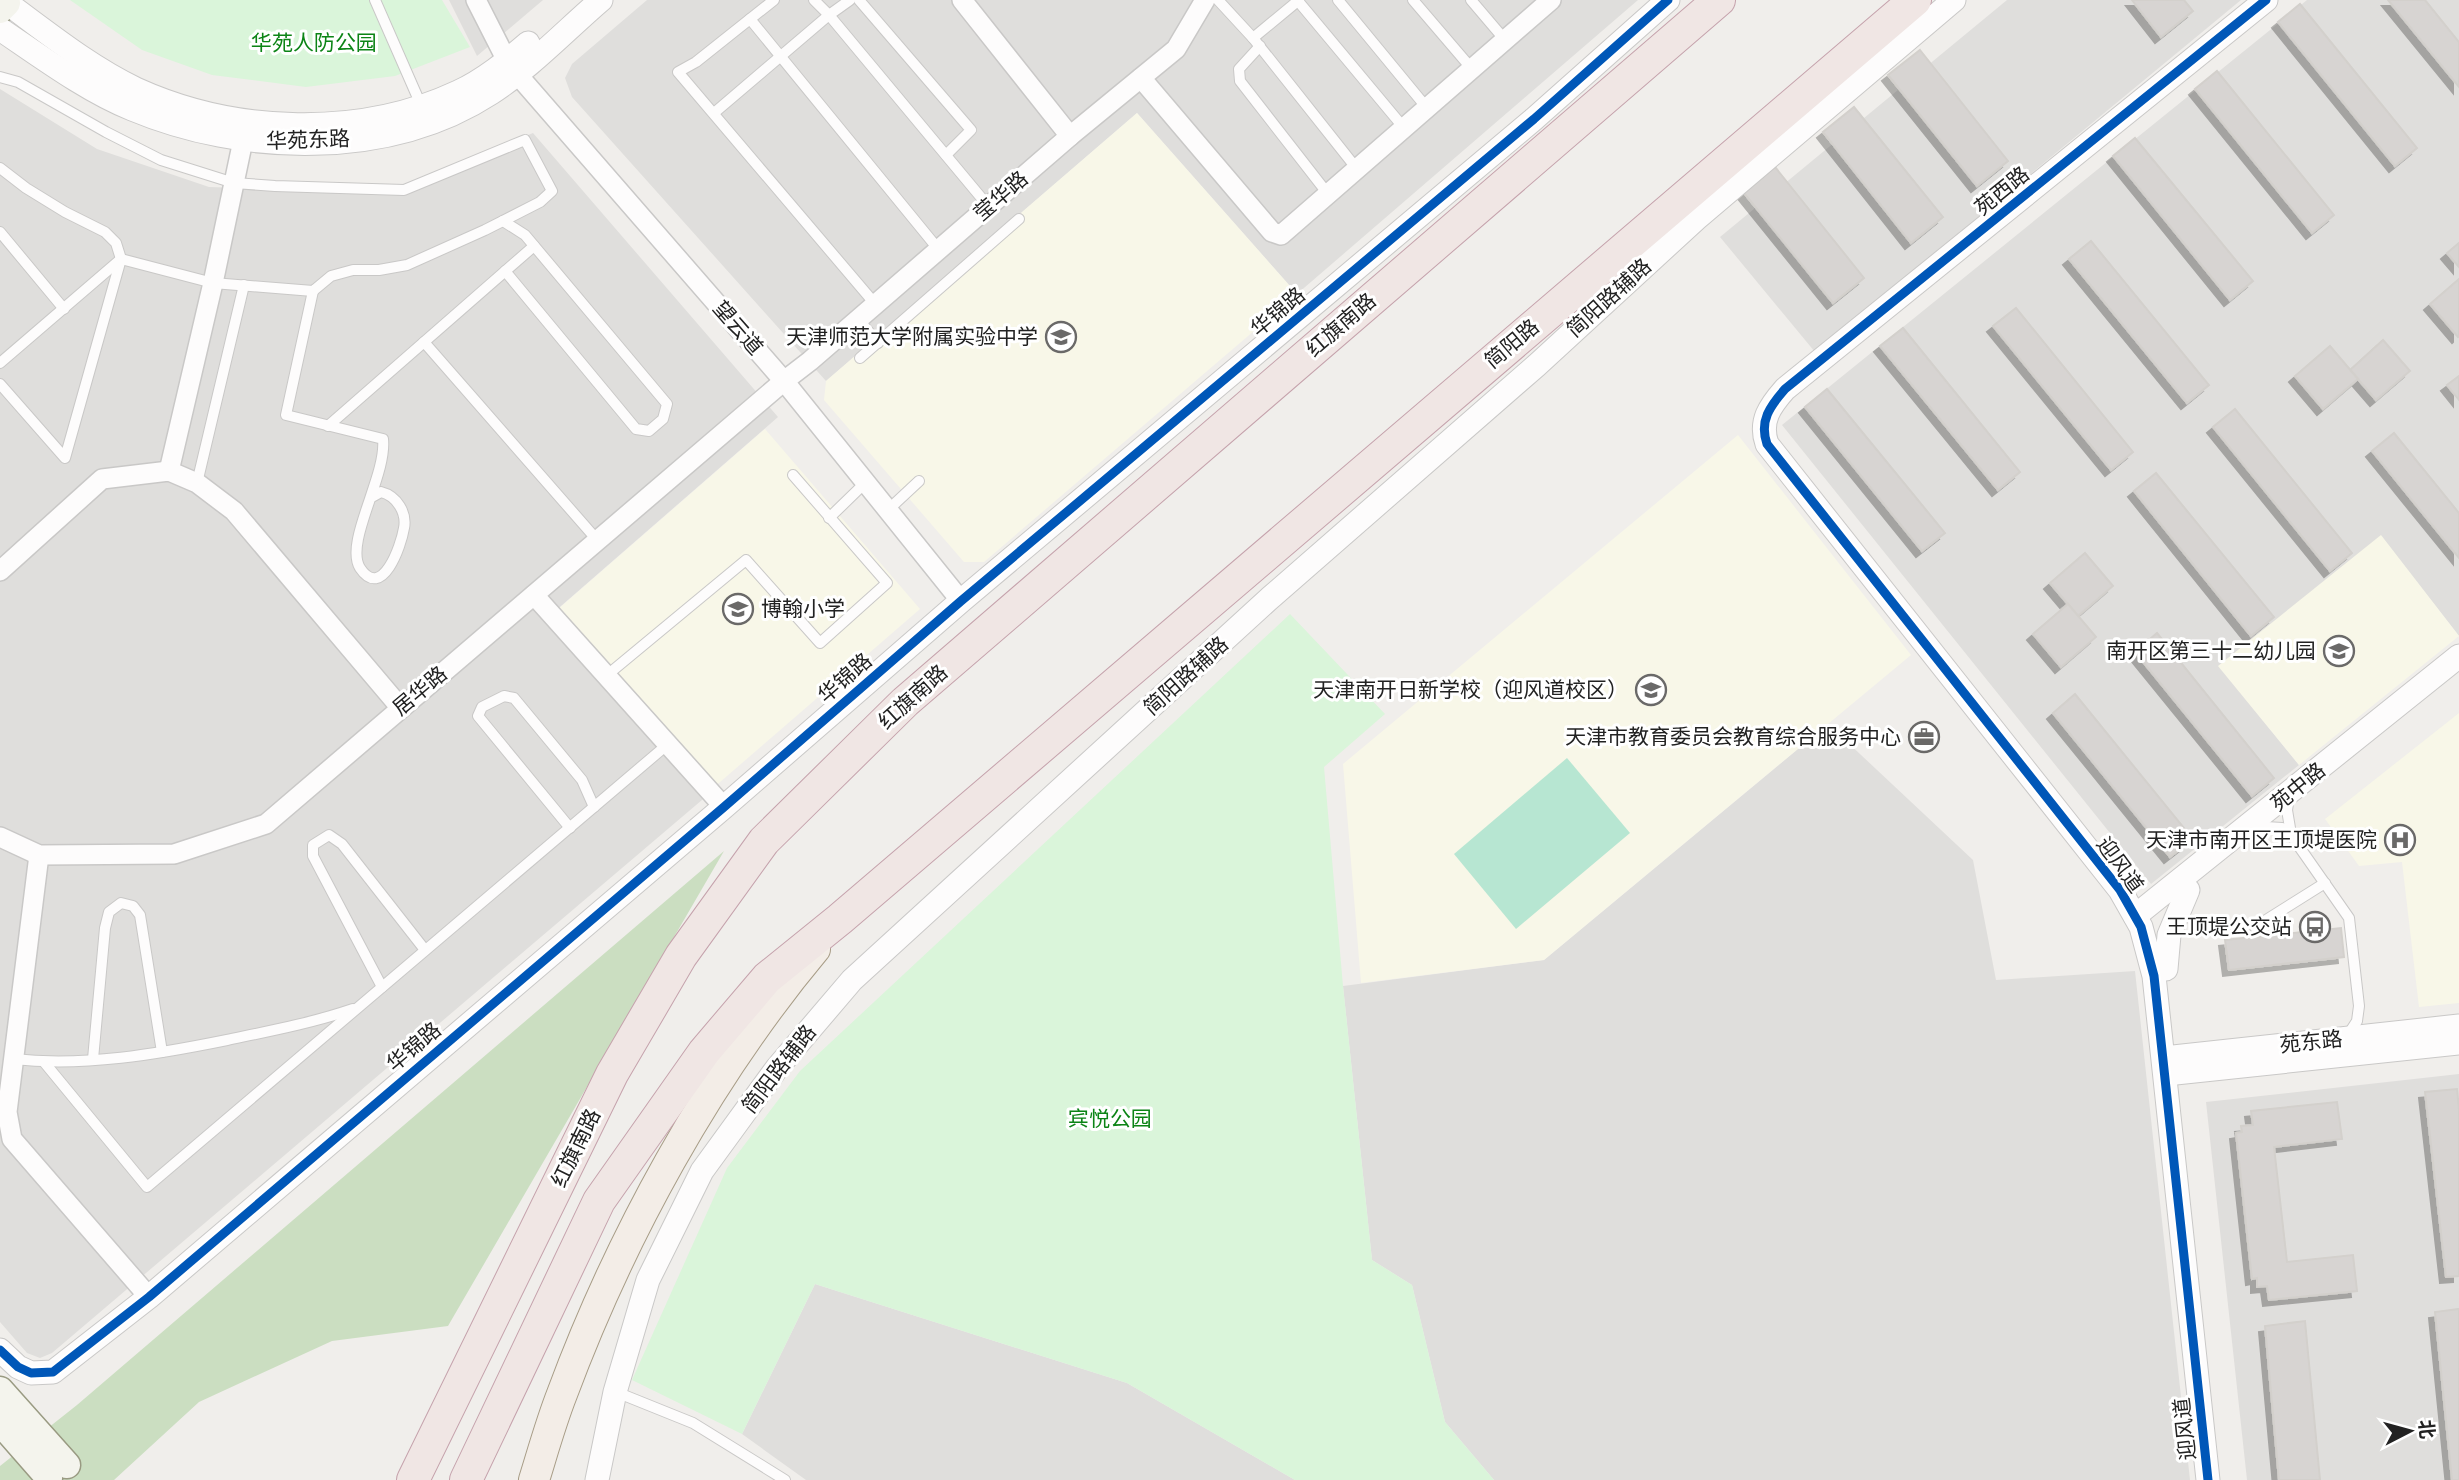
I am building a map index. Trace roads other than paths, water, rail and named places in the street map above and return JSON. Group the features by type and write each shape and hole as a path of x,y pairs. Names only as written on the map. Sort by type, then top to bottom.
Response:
{"highway":[{"name":"红旗南路","path":"413,1480 612,1074 681,956 764,841 905,702 1719,0"},
{"name":"简阳路","path":"840,919 1914,0"},
{"name":"红旗南路","path":"466,1480 599,1201 713,1041 767,978 840,919"}],"main road":[{"path":"534,1480 562,1394 605,1293 659,1179 740,1046 793,975 840,919"},
{"path":"0,1390 58,1472 0,1422"}],"street":[{"name":"望云道","path":"476,0 512,67 784,381 961,601"},
{"name":"华苑东路","path":"512,67 578,0"},
{"name":"华苑东路","path":"0,29 130,109 175,124 245,131 425,114 459,92 512,67 601,0"},
{"path":"962,0 1070,136"},
{"name":"莹华路","path":"784,381 859,320 1070,136 1176,49 1205,0"},
{"path":"1141,78 1272,232 1280,235 1551,0"},
{"name":"华锦路","path":"0,1349 18,1367 40,1374 60,1367 149,1297 724,807 961,601 1534,119 1668,0"},
{"path":"1911,35 1944,0"},
{"name":"简阳路辅路","path":"597,1480 615,1392 648,1280 702,1171 776,1068 852,980 1281,589 1536,365 1696,219 1954,0"},
{"name":"苑西路","path":"1766,415 1785,389 2266,0"},
{"name":"华苑东路","path":"3,9 43,30 102,71 138,89 245,131"},
{"path":"0,43 27,48"},
{"path":"169,471 245,131"},
{"name":"居华路","path":"0,837 39,855 174,854 265,824 784,381"},
{"name":"迎风道","path":"1766,415 1774,434 2116,863 2144,917 2166,969 2174,1067 2223,1480"},
{"path":"0,570 102,479 169,471 197,483 234,511 400,707"},
{"path":"534,596 724,807"},
{"name":"苑中路","path":"2144,917 2188,890 2266,827 2289,801 2459,656"},
{"name":"苑中路","path":"2144,917 2289,801 2459,671"},
{"path":"39,855 6,1112 12,1139 149,1297"},
{"path":"2166,969 2169,935 2188,890"},
{"name":"迎风道","path":"2144,917 2174,1067 2171,1121 2208,1480"},
{"name":"苑东路","path":"2174,1067 2216,1052 2459,1026"},
{"name":"苑东路","path":"2174,1067 2459,1043"}],"lane":[{"path":"375,0 425,114"},
{"path":"774,0 696,62 678,72 876,305"},
{"path":"814,0 989,207"},
{"path":"714,113 850,0"},
{"path":"859,0 971,130 946,155"},
{"path":"1217,0 1257,42 1357,169"},
{"path":"1338,0 1427,108"},
{"path":"1413,0 1472,69"},
{"path":"1471,0 1505,40"},
{"path":"1328,194 1240,81 1240,69 1257,42 1298,1 1404,128"},
{"path":"750,19 939,250"},
{"path":"0,77 18,82 161,160 234,183 404,190 525,140 552,191 540,202 407,265 379,270 353,270 331,276 313,290 286,415 383,439 384,451 372,497 356,542 356,561 364,573 380,578 394,558 402,539 406,518 398,503 388,494 381,492 372,497"},
{"path":"0,168 65,212 105,232 116,243 121,259 65,458 0,384"},
{"path":"860,358 1019,219"},
{"path":"503,221 525,235 667,404 663,419 649,431 636,429 505,271"},
{"path":"0,232 64,309"},
{"path":"328,426 534,246"},
{"path":"121,259 213,283 313,290"},
{"path":"0,363 121,259"},
{"path":"197,483 244,285"},
{"path":"859,320 878,343"},
{"path":"424,342 598,541"},
{"path":"606,676 746,560 820,643 887,583 793,475"},
{"path":"888,510 919,481"},
{"path":"830,518 866,482"},
{"path":"570,828 478,716 482,707 504,695 514,698 582,780 594,807"},
{"path":"44,1062 147,1187 668,744"},
{"path":"2289,801 2291,835"},
{"path":"2266,827 2282,828 2291,835 2346,912 2353,949 2358,1016 2352,1032 2341,1039"},
{"path":"382,987 313,856 313,845 329,835 342,844 425,950"},
{"path":"2255,927 2325,883"},
{"path":"93,1059 105,928 109,912 121,903 133,906 140,915 162,1052"},
{"path":"13,1059 44,1062 162,1052 317,1021 360,1006"},
{"path":"615,1392 693,1423 785,1480"}],"place":[{"name":"天津师范大学附属实验中学","path":"1061,337"},
{"name":"博翰小学","path":"738,609"},
{"name":"南开区第三十二幼儿园","path":"2339,651"},
{"name":"天津南开日新学校（迎风道校区）","path":"1651,690"},
{"name":"天津市教育委员会教育综合服务中心","path":"1924,737"},
{"name":"天津市南开区王顶堤医院","path":"2400,840"},
{"name":"王顶堤公交站","path":"2315,927"}],"park label":[{"name":"华苑人防公园","path":"314,43"},
{"name":"宾悦公园","path":"1110,1119"}]}
